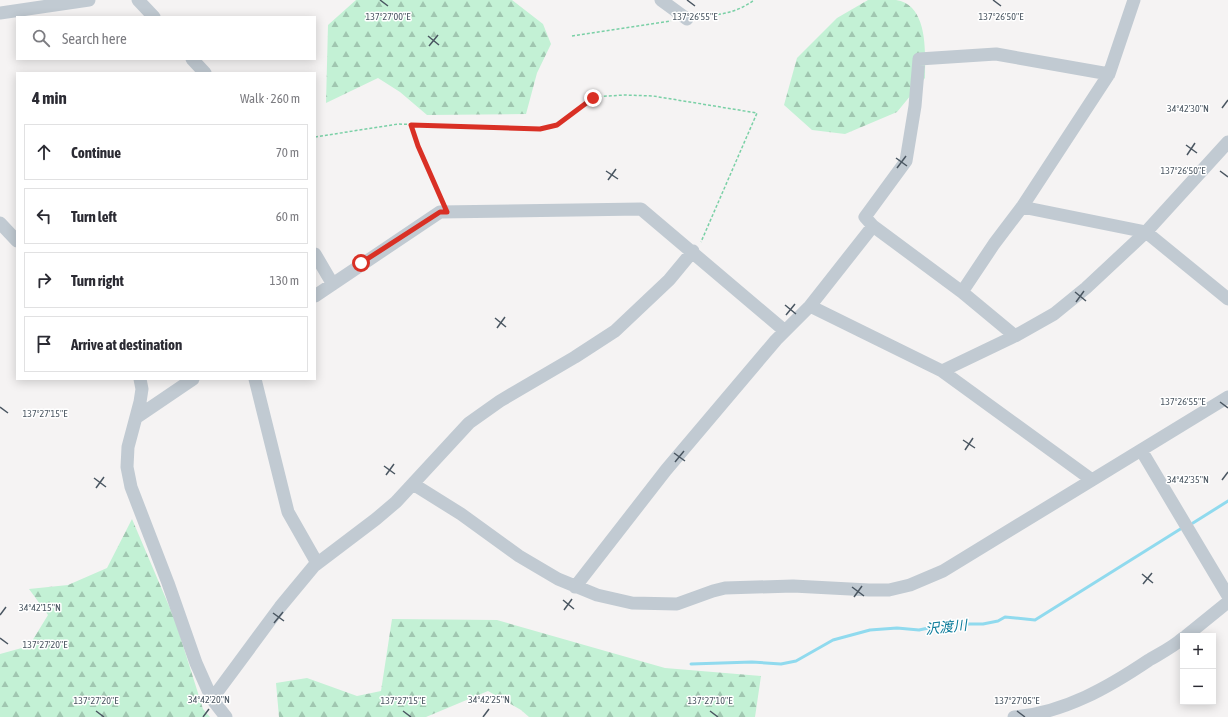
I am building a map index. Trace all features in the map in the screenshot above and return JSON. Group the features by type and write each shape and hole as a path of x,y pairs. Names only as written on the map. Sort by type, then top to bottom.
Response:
{"street":[{"path":"0,13 90,0"},
{"path":"138,0 153,16"},
{"path":"661,0 688,19"},
{"path":"962,292 994,244 1022,207 1109,74 1134,0"},
{"path":"1015,336 962,292 873,226 865,217 906,161 915,106 919,59 996,54 1109,74"},
{"path":"193,60 204,72"},
{"path":"942,371 1015,336 1054,314 1086,288 1146,232 1228,142"},
{"path":"1022,207 1146,232 1228,299"},
{"path":"316,295 332,283 440,212 641,208 785,331"},
{"path":"0,223 16,240"},
{"path":"575,587 666,470 785,331 810,306 873,226"},
{"path":"212,699 280,607 317,563 376,519 396,502 469,423 500,400 575,357 615,331 669,280 693,251"},
{"path":"316,256 332,283"},
{"path":"810,306 942,371 1092,480"},
{"path":"140,380 142,389 137,417 128,447 127,467 131,487 168,583 196,663 212,699 226,717"},
{"path":"137,417 191,380"},
{"path":"255,380 288,512 317,563"},
{"path":"413,484 461,514 519,556 558,579 597,595 632,603 677,604 725,588 793,586 889,590 910,585 943,571 1228,397"},
{"path":"1142,450 1228,596"},
{"path":"1190,633 1228,602"},
{"path":"1014,717 1045,712 1075,702 1130,673 1180,640"}],"path":[{"path":"572,36 725,14 744,8 754,0"},
{"path":"316,137 398,124 540,129 557,125 593,98 624,95 653,96 757,113 703,238 693,251"},
{"path":"411,125 418,146 447,212"}],"green space":[{"path":"356,0 512,0 543,24 551,44 537,73 526,114 427,115 400,92 378,78 326,103 328,25"},
{"path":"868,0 896,0 907,4 914,11 920,21 925,44 925,78 897,112 845,134 812,130 784,105 797,58 837,18"},
{"path":"132,519 175,620 203,709 210,717 0,717 0,654 29,646 48,615 29,589 68,585 107,568"},
{"path":"392,619 497,620 665,668 761,676 755,717 529,717 521,710 488,691 426,717 279,717 276,683 307,678 357,696 381,691"}],"waterway":[{"name":"沢渡川","path":"1193,523 1228,501"},
{"name":"沢渡川","path":"691,664 752,662 781,664 796,661 833,640 870,630 897,628 919,630 947,624 983,624 998,621 1005,617 1035,620 1182,528"}],"route":[{"path":"361,263 440,212 447,212 418,146 411,125 468,125 540,129 557,125 593,98"}]}
